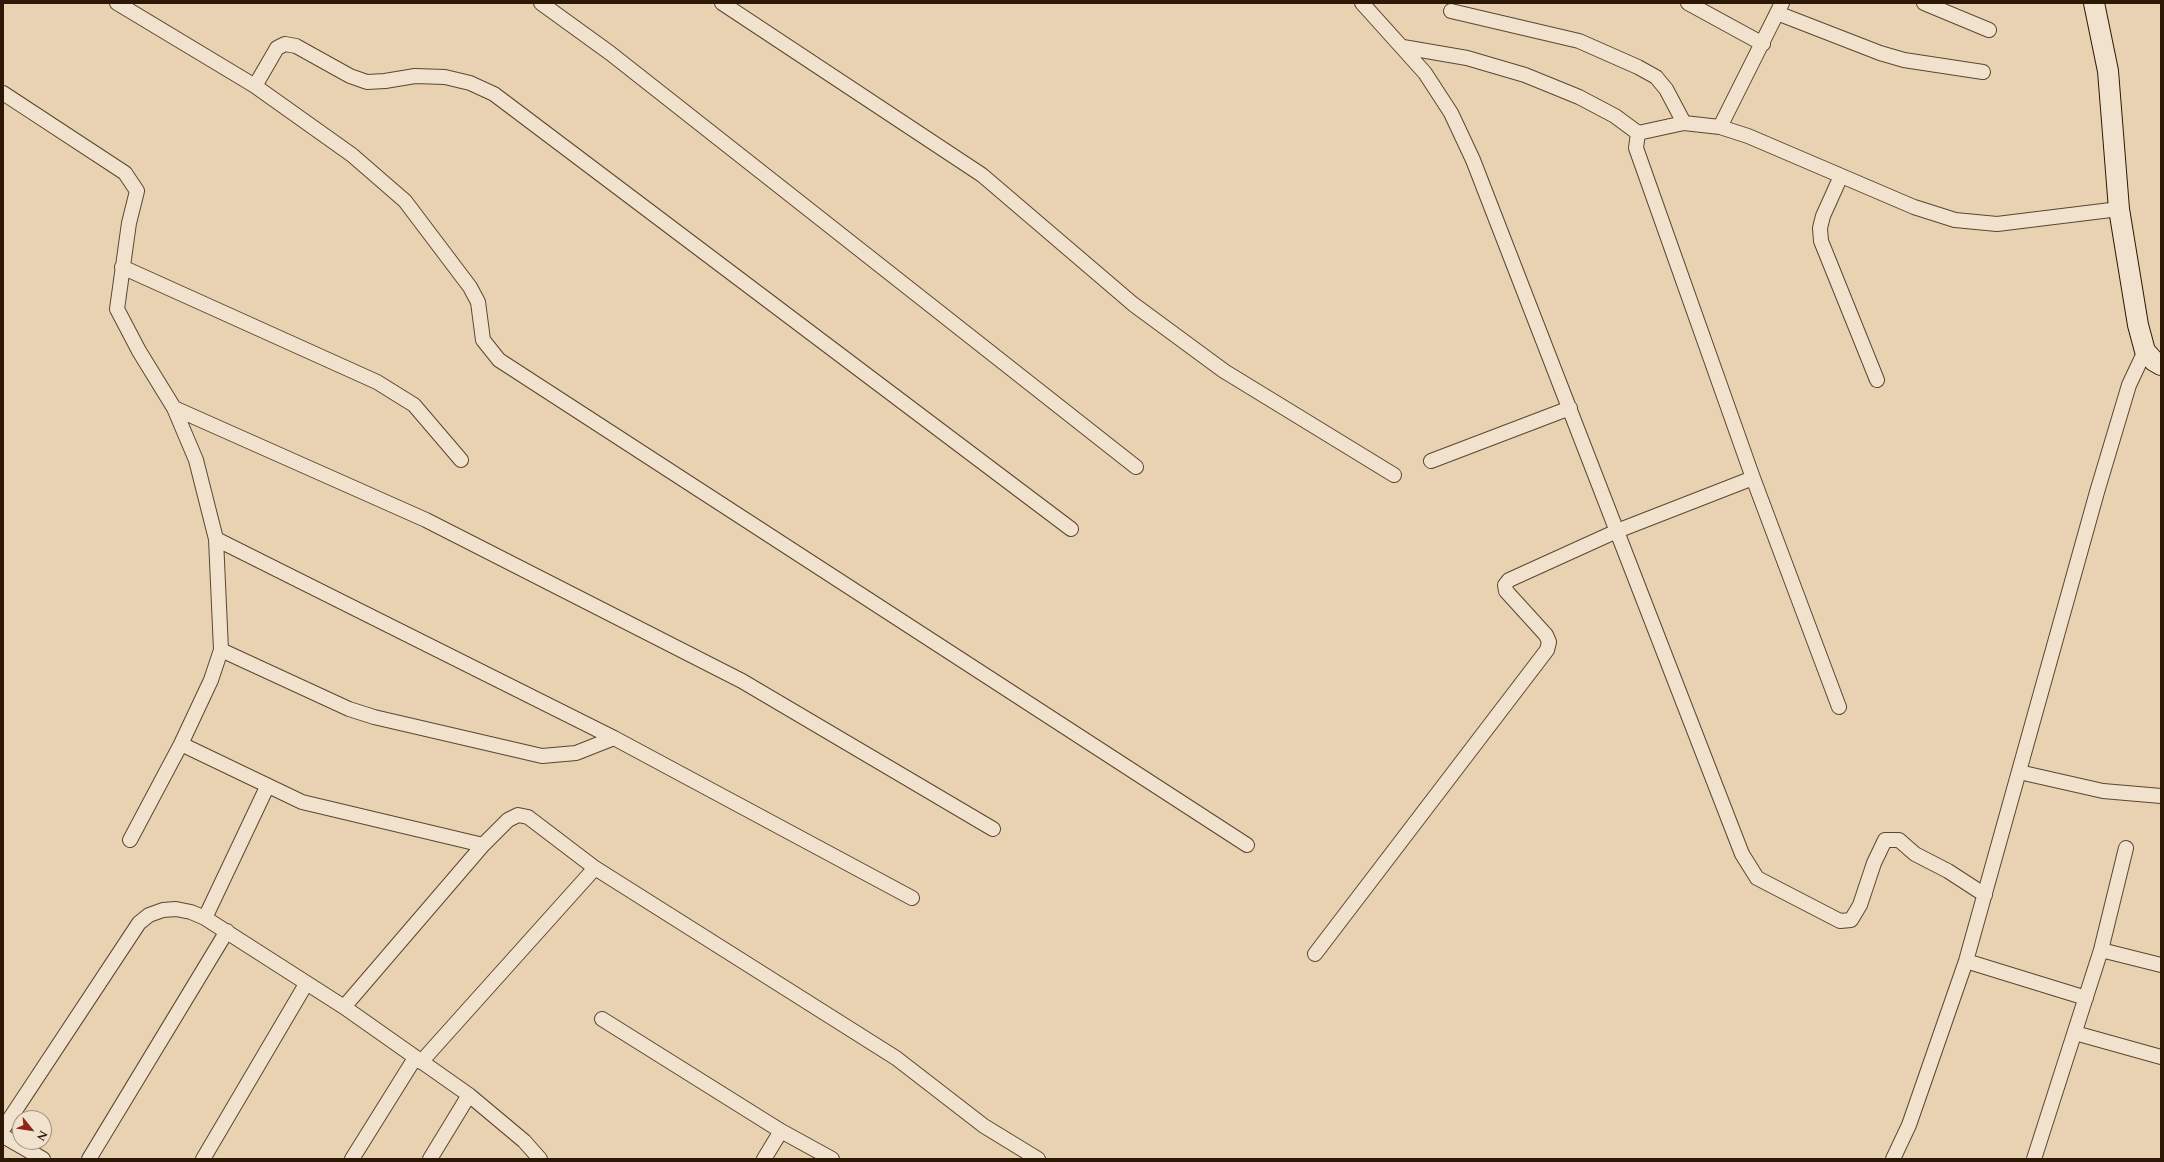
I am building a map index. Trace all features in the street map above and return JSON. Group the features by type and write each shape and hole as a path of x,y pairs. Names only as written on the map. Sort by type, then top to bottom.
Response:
{"street":[{"path":"117,3 255,86 352,155 405,201 470,286 478,302 483,340 499,360 1247,845"},
{"path":"541,3 622,63 1136,468"},
{"path":"722,3 982,175 1133,304 1224,371 1394,475"},
{"path":"1362,3 1425,73 1450,113 1473,160 1742,854 1757,878 1840,921 1851,920 1860,905 1874,863 1885,840 1899,840 1915,854 1948,871 1985,895"},
{"path":"1688,3 1763,44"},
{"path":"1924,3 1989,30"},
{"path":"2094,3 2108,71 2119,209 2138,326 2145,351 2154,362 2161,365"},
{"path":"1720,127 1780,8 1880,53 1904,60 1983,72"},
{"path":"1451,11 1578,41 1638,67 1656,77 1666,89 1684,123"},
{"path":"255,86 277,48 285,44 296,46 350,76 367,82 385,81 415,76 445,78 470,83 494,94 1071,529"},
{"path":"1403,47 1467,58 1525,75 1579,97 1615,116 1638,133 1684,123 1720,127 1841,176 1914,208 1955,220 1997,224 2119,209"},
{"path":"3,94 125,173 137,191 129,222 117,309 139,351 174,408 196,460 216,539 221,650 211,680 181,744 130,840"},
{"path":"1638,133 1636,148 1753,478 1839,707"},
{"path":"1841,176 1823,216 1820,228 1821,241 1877,380"},
{"path":"122,267 377,382 414,405 460,460"},
{"path":"1896,1157 1909,1125 1966,961 2129,385 2145,351"},
{"path":"174,408 426,520 742,681 993,829"},
{"path":"1431,461 1570,408"},
{"path":"1315,954 1547,650 1549,642 1546,635 1506,591 1505,585 1509,580 1617,531 1753,478"},
{"path":"216,539 614,738 912,898"},
{"path":"221,650 349,709 374,718 512,750 542,756 576,753 614,738"},
{"path":"181,744 267,787 302,802 483,845"},
{"path":"2019,772 2103,790 2161,796"},
{"path":"205,918 267,787"},
{"path":"344,1007 483,845 508,820 518,815 528,817 595,868 896,1058 984,1126 1038,1159"},
{"path":"2034,1159 2102,950 2126,848"},
{"path":"352,1159 418,1060 595,868"},
{"path":"3,1129 139,923 149,915 163,910 176,909 191,912 205,918 344,1007 469,1095 524,1141 540,1159"},
{"path":"89,1159 227,931"},
{"path":"2102,950 2161,965"},
{"path":"1966,961 2086,998"},
{"path":"203,1159 306,984"},
{"path":"602,1019 781,1131 832,1159"},
{"path":"2075,1033 2161,1057"},
{"path":"430,1159 469,1095"},
{"path":"764,1159 781,1131"},
{"path":"3,1136 43,1159"}]}
